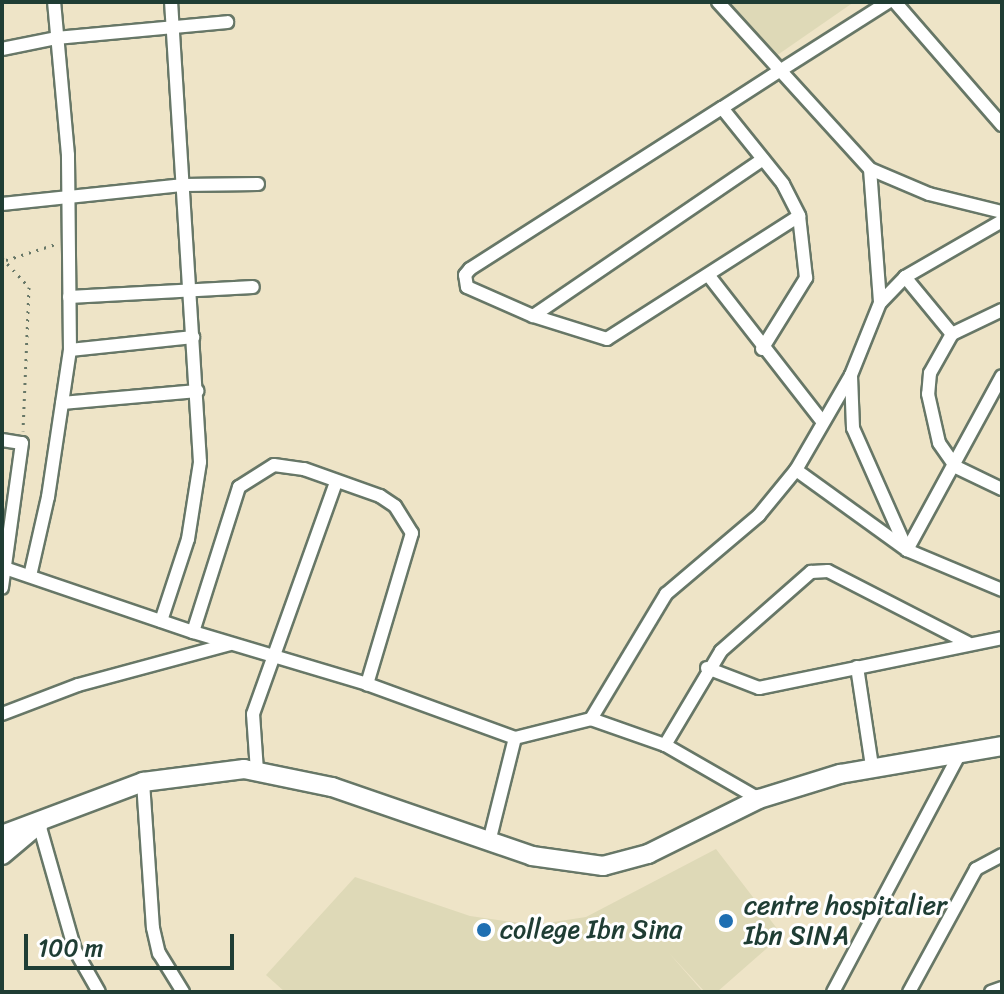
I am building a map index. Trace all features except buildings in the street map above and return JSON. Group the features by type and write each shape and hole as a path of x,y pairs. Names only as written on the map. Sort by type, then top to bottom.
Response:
{"main road":[{"path":"2,835 39,824 77,804 143,782 212,771 257,771 332,787 489,842 584,865 615,864 648,854 759,799 872,766 1002,746"},
{"path":"2,855 39,824"}],"street":[{"path":"30,576 70,350 68,195 54,2"},
{"path":"161,621 197,497 197,391 171,2"},
{"path":"718,2 870,169 929,194 1002,212"},
{"path":"799,216 607,339 533,316 467,287 465,275 888,2"},
{"path":"895,2 1002,125"},
{"path":"2,49 56,38 227,22"},
{"path":"722,108 763,159 799,216 806,278 762,349"},
{"path":"533,316 763,159"},
{"path":"870,169 880,303"},
{"path":"2,204 184,185 258,184"},
{"path":"591,719 666,594 687,570 759,515 796,470 821,420 851,375 880,303 905,277 1002,221"},
{"path":"709,276 762,349 821,420"},
{"path":"905,277 952,334"},
{"path":"69,297 253,287"},
{"path":"1002,310 952,334 930,373 928,394 939,443 956,467 1002,489"},
{"path":"70,350 193,337"},
{"path":"851,375 853,428 907,550"},
{"path":"907,550 956,467 1002,376"},
{"path":"62,403 197,391"},
{"path":"2,440 22,443 2,588"},
{"path":"193,632 231,500 247,479 274,465 336,482 395,506 412,533 367,684"},
{"path":"796,470 907,550 1002,590"},
{"path":"257,771 253,714 277,657 336,482"},
{"path":"4,568 193,632 367,684 515,738 591,719 665,745 759,799"},
{"path":"665,745 707,668 738,633 821,569 968,643"},
{"path":"707,668 759,688 1002,638"},
{"path":"2,714 78,685 234,644"},
{"path":"857,667 872,766"},
{"path":"489,842 515,738"},
{"path":"833,992 961,751"},
{"path":"143,782 153,928 159,953 183,992"},
{"path":"39,824 75,950 99,992"},
{"path":"909,992 976,869 1002,855"},
{"path":"991,992 1002,988"}],"path":[{"path":"22,443 29,287 4,259 67,240"}],"shaded area":[{"path":"725,2 854,2 776,56"},
{"name":"college Ibn Sina","path":"716,849 782,935 717,992 705,992 669,953 703,992 285,992 266,975 355,877 470,916 534,925 586,917"}],"place":[{"name":"centre hospitalier Ibn SINA","path":"726,921"},
{"name":"college Ibn Sina","path":"484,930"}]}
